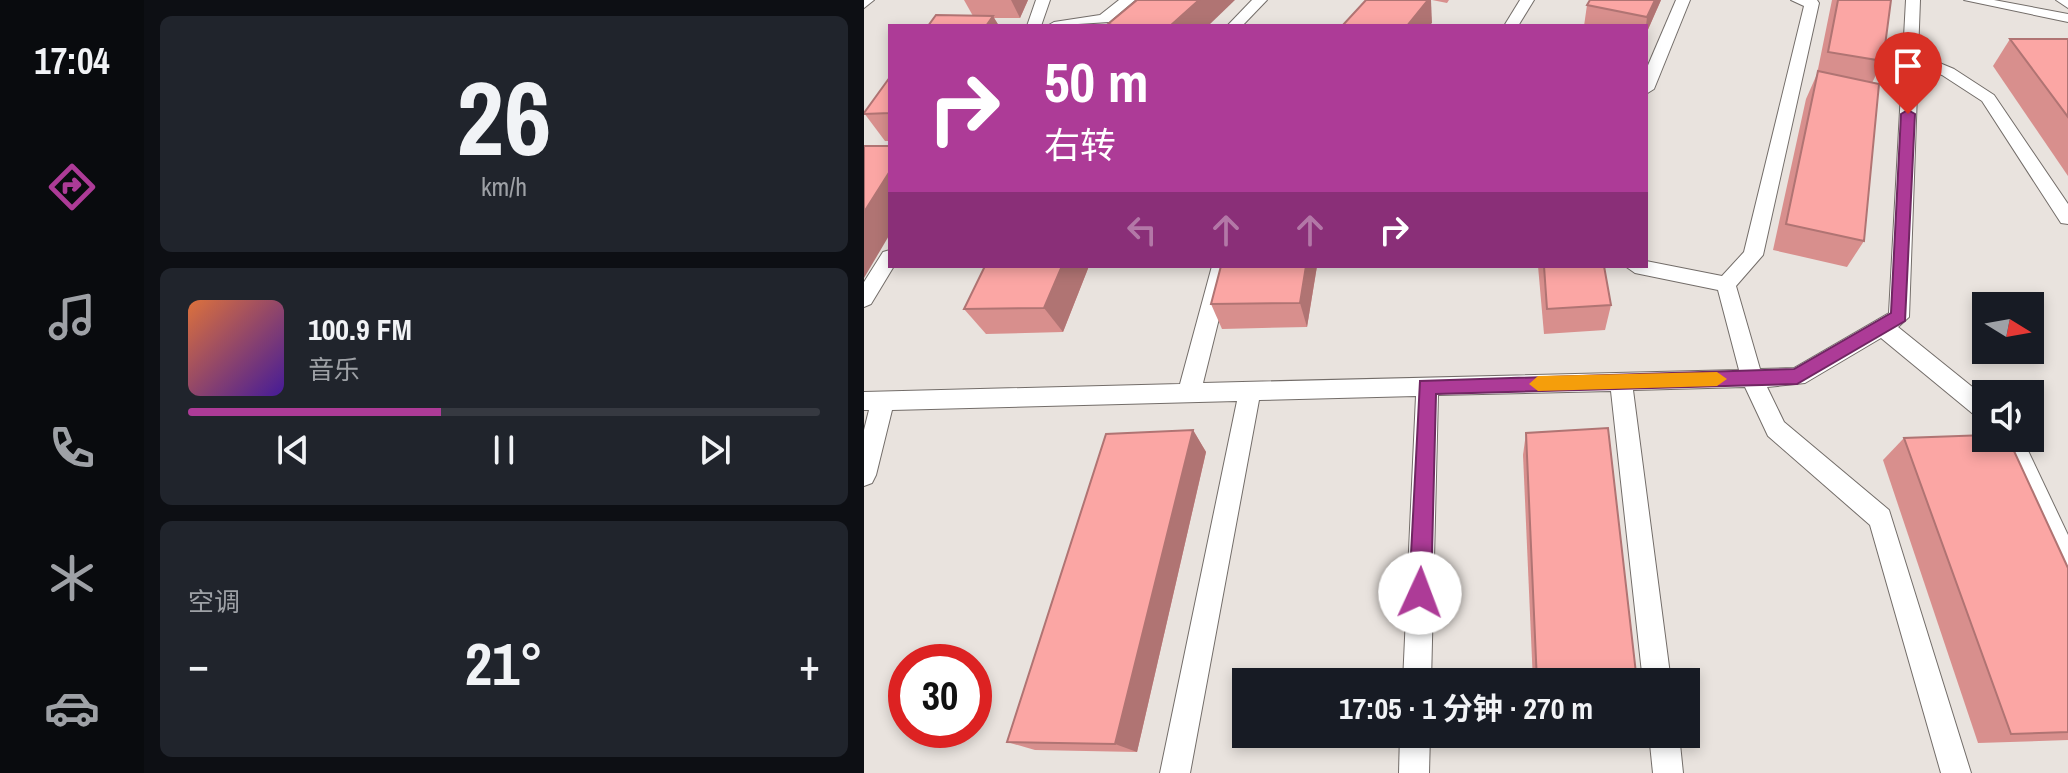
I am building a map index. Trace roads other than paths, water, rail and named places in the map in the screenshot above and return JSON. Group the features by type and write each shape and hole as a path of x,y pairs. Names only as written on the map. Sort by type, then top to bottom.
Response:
{"street":[{"path":"1035,24 1043,0"},
{"path":"1068,24 1104,19 1128,0"},
{"path":"1236,24 1260,0"},
{"path":"1512,24 1527,0"},
{"path":"1648,84 1683,0"},
{"path":"1726,284 1753,255 1812,3 1798,0"},
{"path":"864,475 874,401 1797,377 1899,317 1913,0"},
{"path":"1971,0 2068,18"},
{"path":"1911,56 1948,72 1988,98 2068,218"},
{"path":"864,299 888,260"},
{"path":"1189,393 1221,268"},
{"path":"1645,268 1726,284"},
{"path":"1726,284 1752,378 1776,429 1880,518 1956,773"},
{"path":"1883,327 1972,400"},
{"path":"1621,381 1655,668"},
{"path":"1417,668 1427,387"},
{"path":"1175,773 1250,391"},
{"path":"2017,452 2068,562"},
{"path":"1414,773 1415,748"},
{"path":"1665,748 1668,773"}]}
